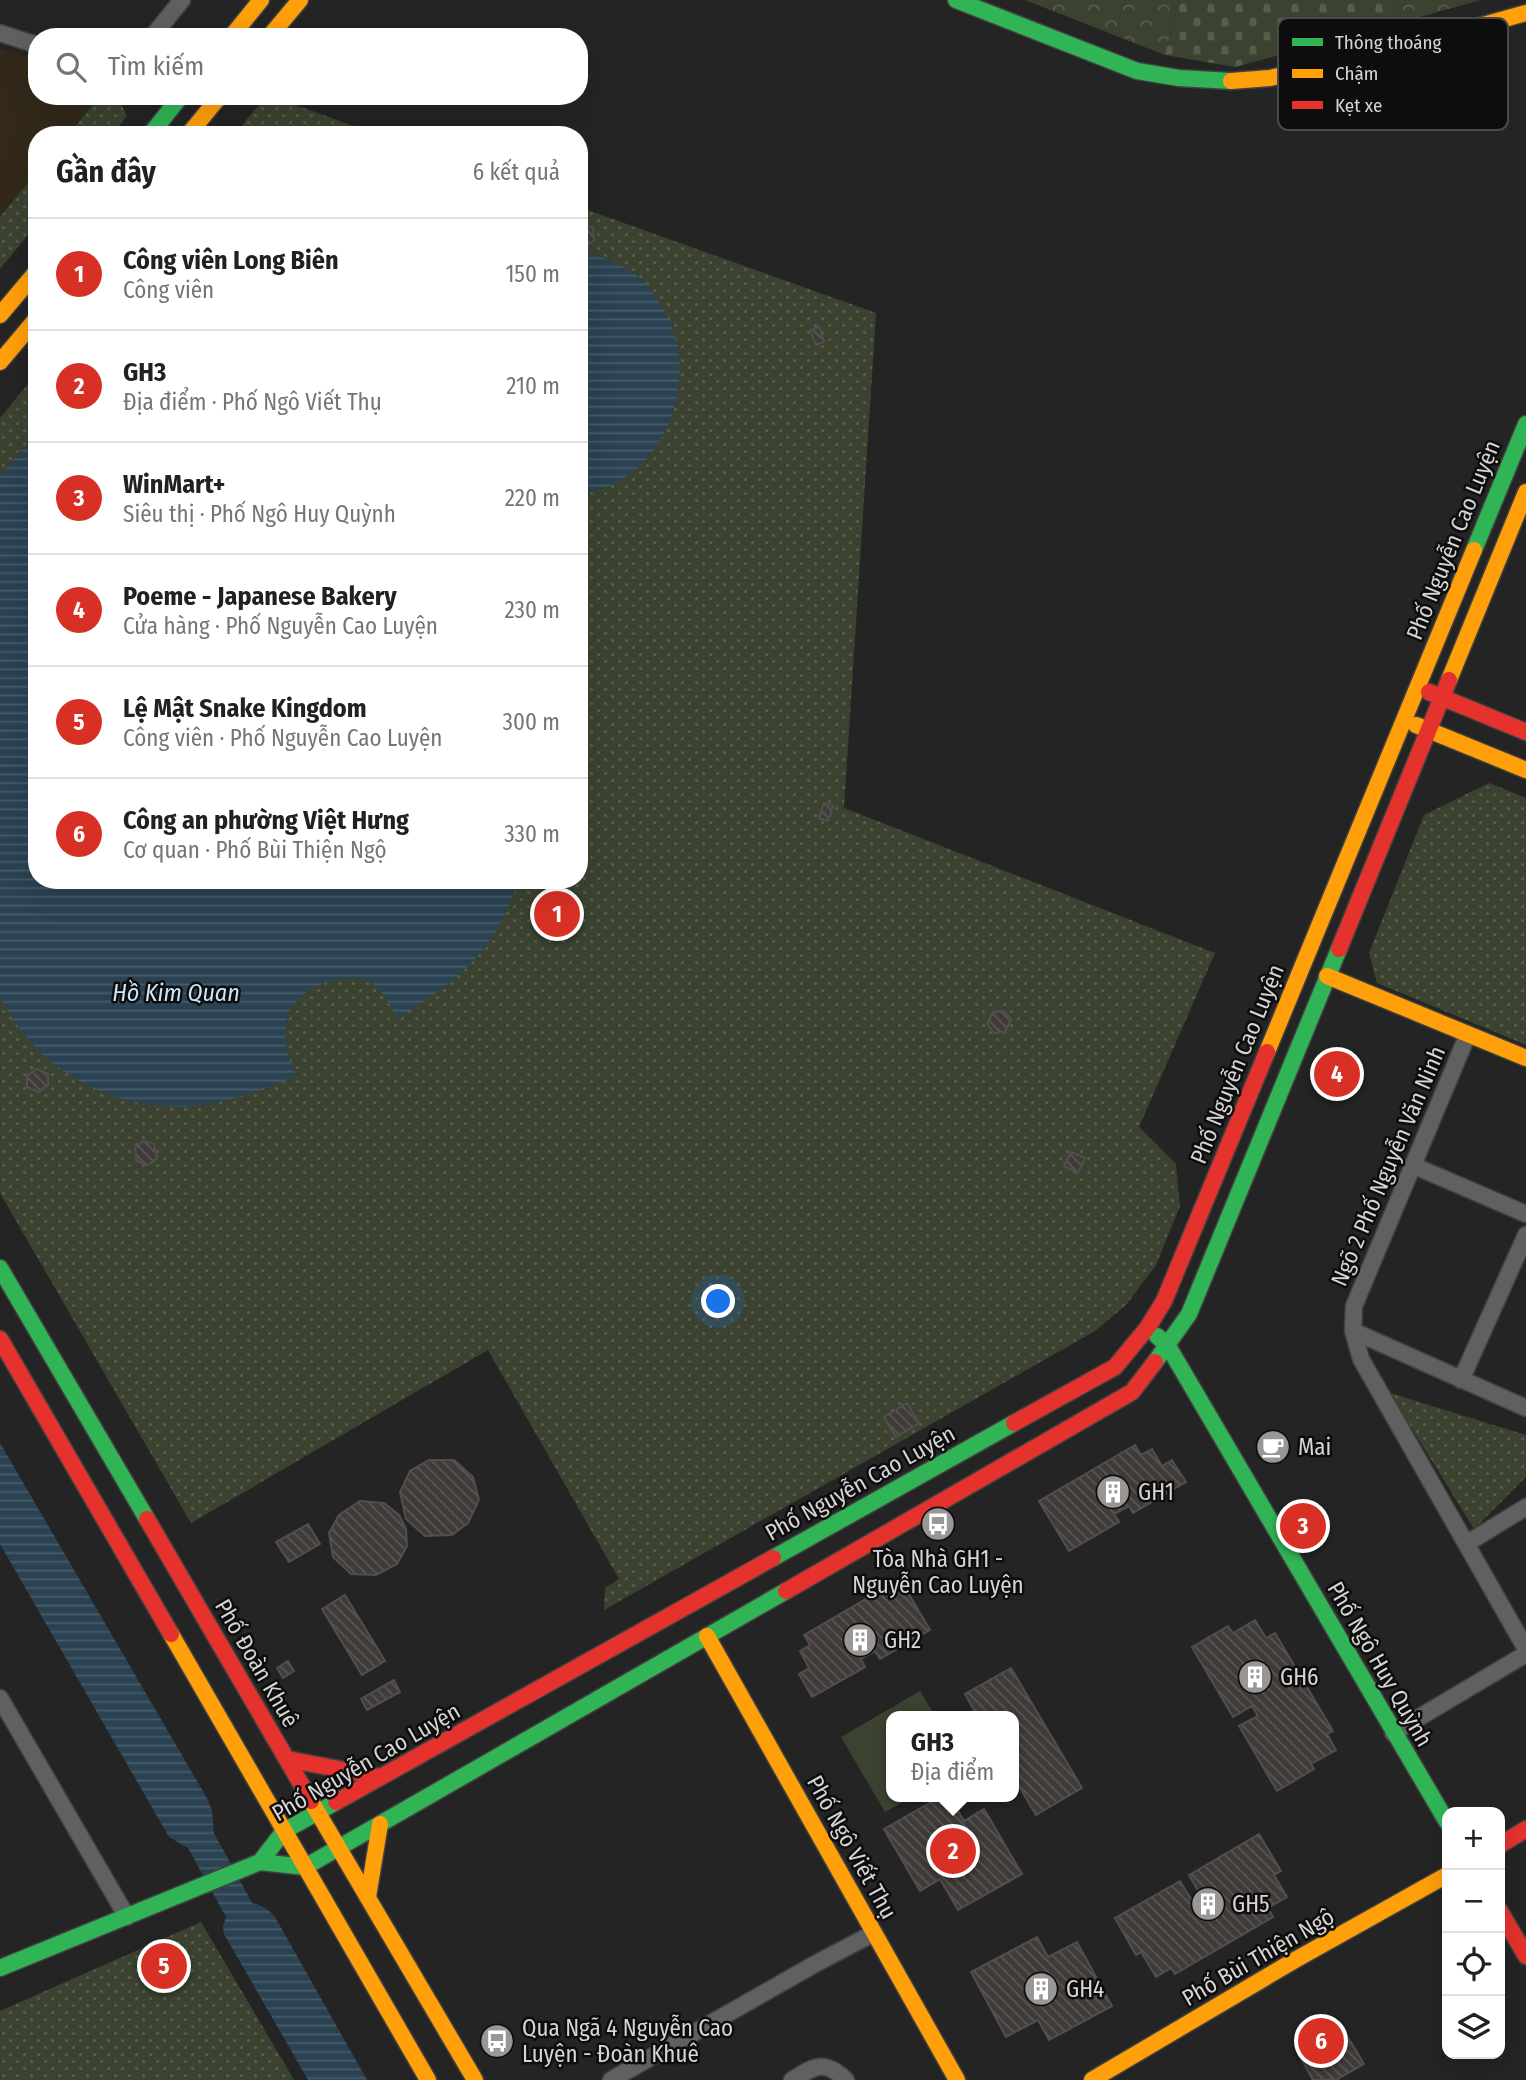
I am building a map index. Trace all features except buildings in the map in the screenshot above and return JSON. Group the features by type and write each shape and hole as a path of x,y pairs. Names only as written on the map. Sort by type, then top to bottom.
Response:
{"street":[{"path":"159,28 182,0"},
{"path":"238,28 261,0"},
{"path":"277,28 300,0"},
{"path":"956,0 1138,71 1179,78 1226,80 1278,76"},
{"path":"1508,18 1526,13"},
{"path":"0,33 28,42"},
{"path":"157,126 174,105"},
{"path":"195,126 213,105"},
{"path":"0,315 28,282"},
{"path":"0,362 28,329"},
{"name":"Phố Nguyễn Cao Luyện","path":"257,1864 284,1831 1115,1367 1164,1301 1526,424"},
{"path":"1,1965 257,1864 305,1867 1132,1392 1189,1314 1526,492"},
{"path":"1417,687 1526,732"},
{"path":"1404,719 1526,770"},
{"path":"1328,976 1526,1058"},
{"name":"Ngõ 2 Phố Nguyễn Văn Ninh","path":"1468,1034 1354,1306 1353,1331 1361,1359 1526,1652"},
{"path":"1412,1165 1526,1214"},
{"path":"1461,1380 1526,1235"},
{"name":"Phố Đoàn Khuê","path":"0,1268 475,2080"},
{"name":"Phố Ngô Huy Quỳnh","path":"1148,1326 1168,1346 1442,1814"},
{"path":"1353,1331 1526,1408"},
{"path":"0,1339 428,2080"},
{"path":"1466,1544 1526,1507"},
{"name":"Phố Ngô Viết Thụ","path":"707,1636 957,2080"},
{"path":"1393,1733 1526,1652"},
{"path":"0,1698 127,1917"},
{"path":"287,1759 380,1777"},
{"path":"368,1897 380,1824"},
{"path":"1505,1842 1526,1829"},
{"name":"Phố Bùi Thiện Ngộ","path":"1093,2080 1295,1960 1442,1878"},
{"path":"1505,1920 1526,1956"},
{"path":"611,2080 874,1933"},
{"path":"792,2080 813,2067 831,2068 846,2080"}],"shaded area":[{"path":"0,48 28,56 28,105 93,105 75,126 28,126 28,184 0,217"}],"green space":[{"path":"1025,0 1179,0 1165,55"},
{"path":"1179,0 1398,0 1393,18 1278,18 1278,55 1235,67 1165,55"},
{"path":"1398,0 1481,0 1416,18 1393,18"},
{"path":"93,105 122,105 127,116 119,126 75,126"},
{"path":"259,105 296,105 353,126 241,126"},
{"path":"28,183 28,235 0,269 0,217"},
{"path":"588,210 876,313 844,808 1215,953 1139,1127 1176,1164 1180,1206 1156,1265 1126,1305 1095,1331 604,1610 605,1588 619,1579 488,1350 191,1523 0,1193 0,418 28,384 28,889 588,889"},
{"path":"1489,783 1526,798 1526,1045 1377,983 1369,953 1424,815"},
{"path":"1390,1393 1526,1435 1526,1477 1474,1529"},
{"path":"920,1691 932,1711 886,1711 886,1802 903,1802 885,1812 841,1737"},
{"path":"201,1922 294,2080 0,2080 0,2011"}],"water":[{"path":"588,253 628,270 642,280 666,315 675,336 679,356 679,380 668,426 642,464 603,489 588,492"},
{"name":"Hồ Kim Quan","path":"28,443 28,889 516,889 498,927 472,962 440,990 398,1019 381,991 363,980 346,978 313,988 292,1006 287,1018 287,1045 296,1076 220,1102 165,1106 111,1095 86,1085 41,1053 20,1029 0,996 0,476"},
{"path":"0,1443 208,1800 214,1833 252,1903 265,1908 275,1917 367,2080 308,2080 224,1934 226,1917 188,1848 169,1837 0,1544"}],"traffic: fast":[{"path":"956,0 1137,71 1179,78 1231,81"},
{"path":"157,126 174,105"},
{"path":"1474,550 1526,424"},
{"path":"1155,1362 1189,1314 1339,949"},
{"path":"0,1268 147,1519"},
{"path":"1157,1336 1168,1346 1442,1813"},
{"path":"773,1558 1014,1423"},
{"path":"260,1862 305,1867 786,1591"},
{"path":"0,1968 260,1862 284,1831 336,1802"}],"traffic: slow":[{"path":"238,28 261,0"},
{"path":"277,28 300,0"},
{"path":"1508,18 1526,13"},
{"path":"1231,81 1278,76"},
{"path":"195,126 213,105"},
{"path":"0,315 28,282"},
{"path":"0,362 28,329"},
{"path":"1449,680 1526,492"},
{"path":"1267,1052 1474,550"},
{"path":"1416,725 1526,770"},
{"path":"1327,976 1526,1058"},
{"path":"171,1634 428,2080"},
{"path":"707,1636 957,2080"},
{"path":"311,1801 475,2080"},
{"path":"368,1897 380,1824"},
{"path":"1092,2080 1295,1960 1442,1878"}],"traffic: jam":[{"path":"1339,949 1449,680"},
{"path":"1429,692 1526,732"},
{"path":"1014,1423 1115,1367 1148,1327 1164,1301 1267,1052"},
{"path":"0,1339 171,1634"},
{"path":"786,1591 1132,1392 1155,1362"},
{"path":"147,1519 311,1801"},
{"path":"336,1802 773,1558"},
{"path":"287,1759 380,1777"},
{"path":"1505,1842 1526,1829"},
{"path":"1505,1920 1526,1956"}],"place":[{"name":"Công viên Long Biên","path":"557,914"},
{"name":"Poeme - Japanese Bakery","path":"1337,1074"},
{"name":"Mai","path":"1273,1447"},
{"name":"GH1","path":"1113,1492"},
{"name":"Tòa Nhà GH1 - Nguyễn Cao Luyện","path":"938,1524"},
{"name":"WinMart+","path":"1303,1526"},
{"name":"GH2","path":"860,1640"},
{"name":"GH6","path":"1255,1677"},
{"name":"GH3","path":"953,1851"},
{"name":"GH5","path":"1208,1904"},
{"name":"Lệ Mật Snake Kingdom","path":"164,1966"},
{"name":"GH4","path":"1041,1989"},
{"name":"Qua Ngã 4 Nguyễn Cao Luyện - Đoàn Khuê","path":"497,2041"},
{"name":"Công an phường Việt Hưng","path":"1321,2041"}]}
